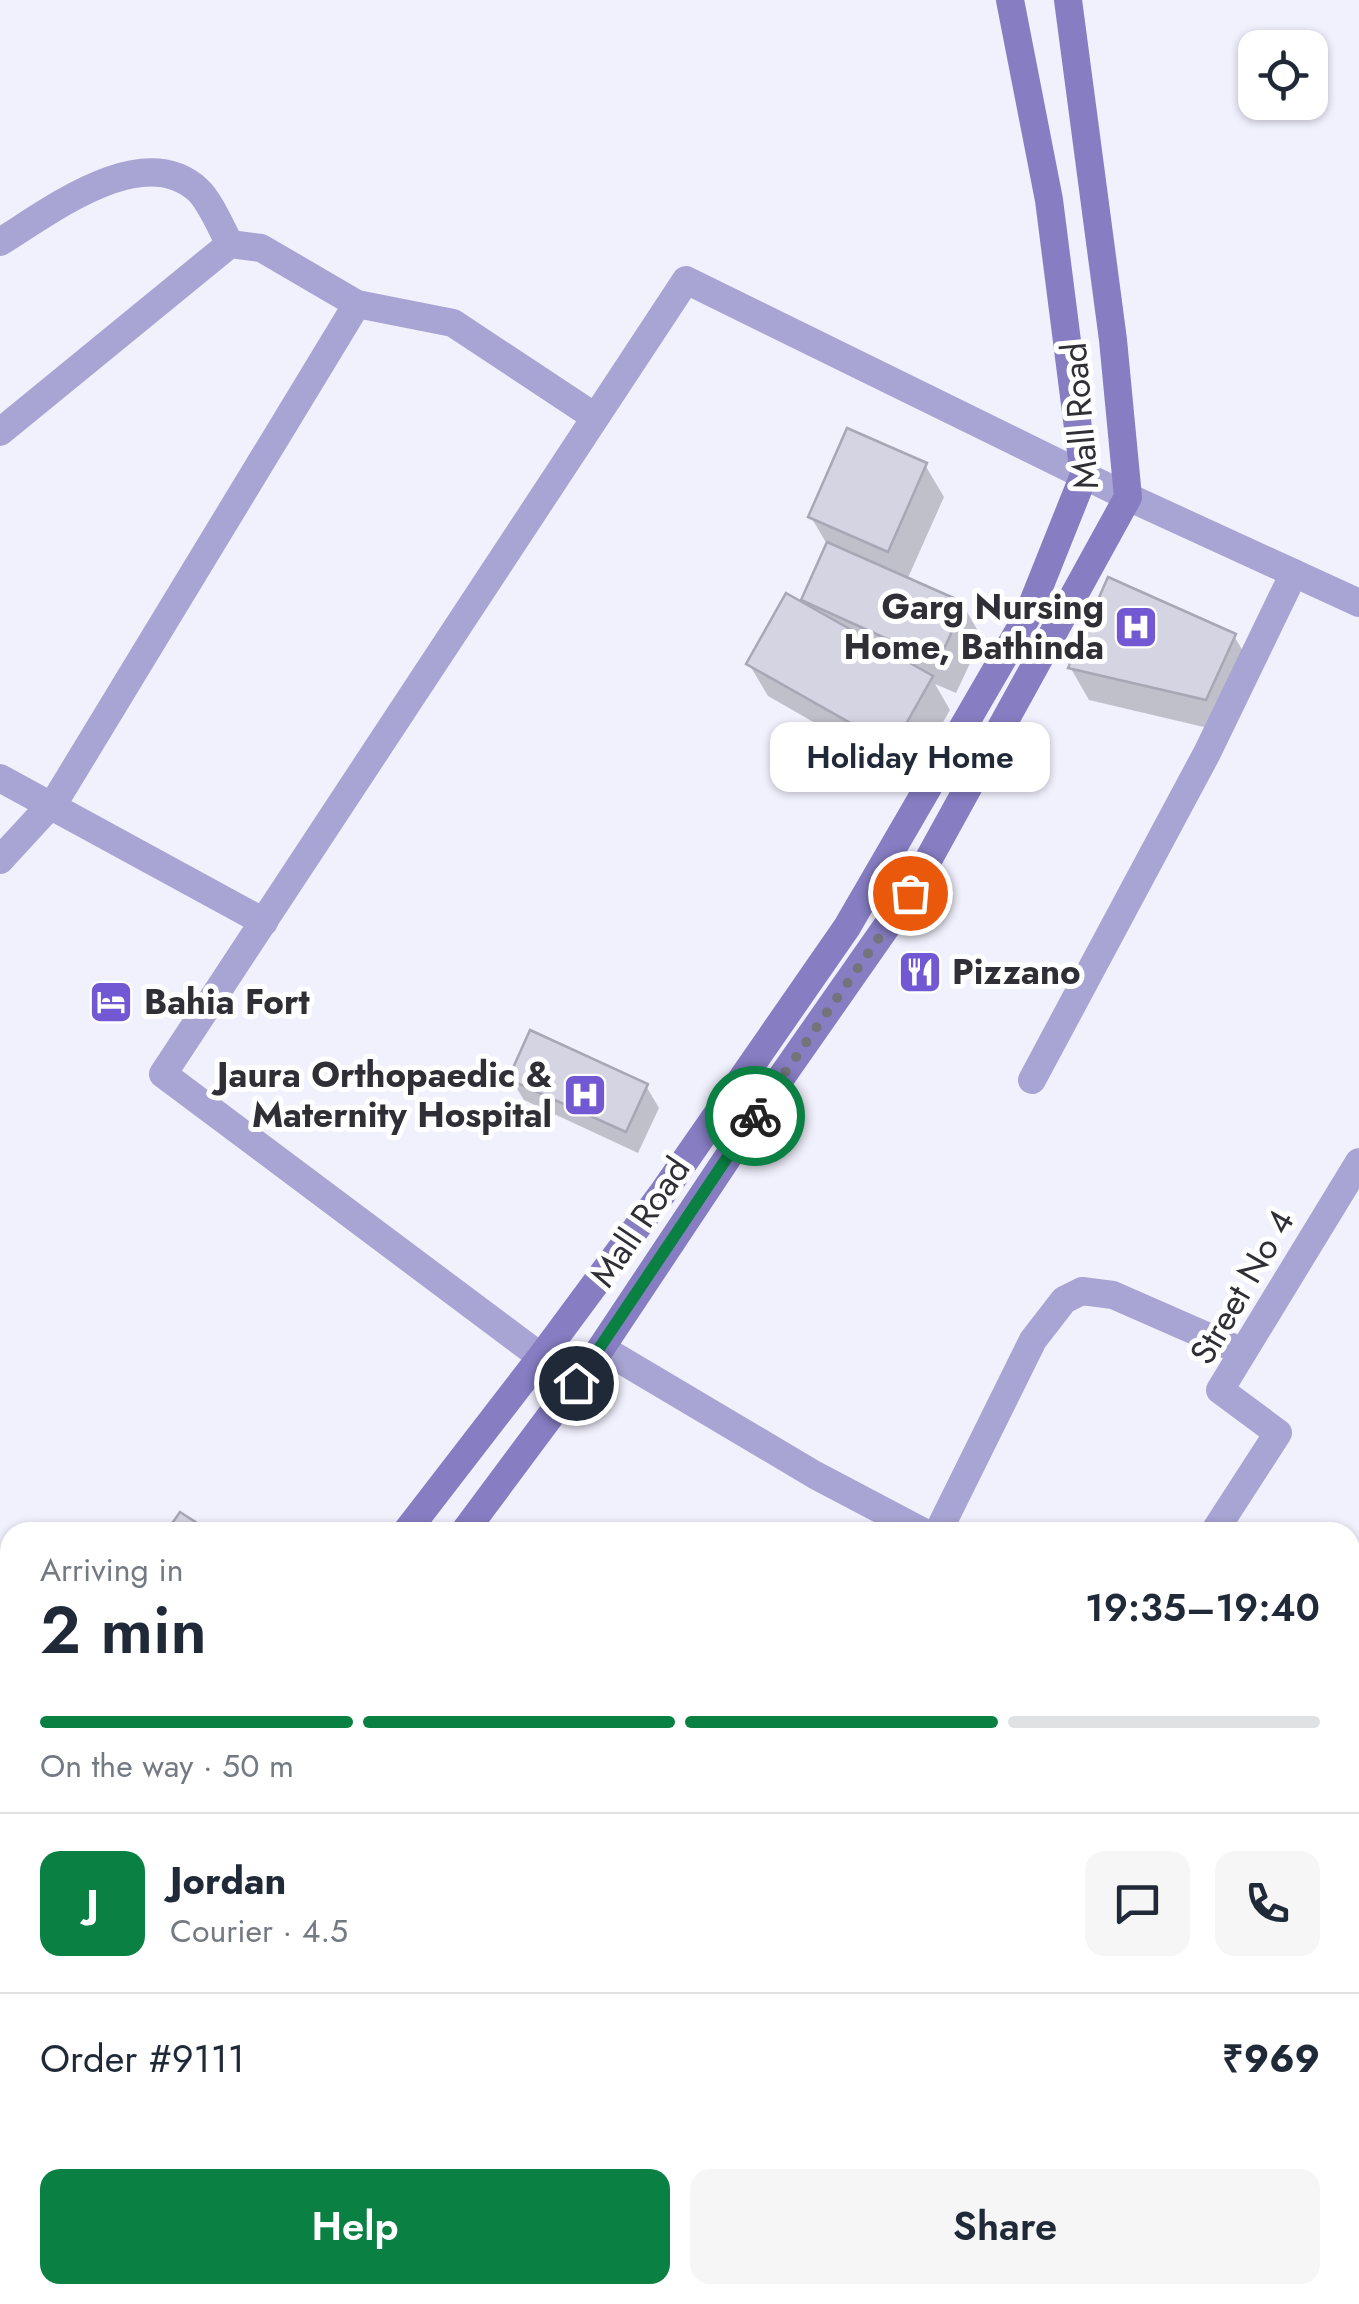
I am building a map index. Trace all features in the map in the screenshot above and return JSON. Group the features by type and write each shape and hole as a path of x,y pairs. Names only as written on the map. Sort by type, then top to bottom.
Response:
{"main road":[{"path":"414,1522 664,1191 847,927 1028,614 1084,475 1049,200 1010,0"},
{"name":"Mall Road","path":"472,1522 602,1348 778,1082 910,893 1128,497 1113,340 1068,0"}],"street":[{"path":"0,242 92,186 148,171 176,176 200,191 230,244"},
{"path":"0,432 230,244 261,248 357,304 453,324 596,417"},
{"path":"542,1357 162,1074 686,280 1128,497 1359,604"},
{"path":"0,860 57,798 357,304"},
{"path":"1032,1080 1206,753 1294,573"},
{"path":"0,778 264,922"},
{"name":"Street No 4","path":"1220,1522 1278,1433 1220,1390 1359,1162"},
{"path":"943,1522 1033,1340 1064,1300 1082,1291 1113,1295 1243,1352"},
{"path":"602,1348 815,1476 904,1522"}],"building":[{"path":"847,428 927,463 888,552 808,517"},
{"path":"827,542 965,603 938,662 801,600"},
{"path":"1108,577 1236,634 1206,700 1068,668"},
{"path":"786,593 933,676 893,747 746,664"},
{"path":"530,1030 648,1084 626,1132 508,1079"},
{"path":"180,1512 196,1522 173,1522"}],"way so far":[{"path":"755,1116 910,893"}],"place":[{"name":"Garg Nursing Home, Bathinda","path":"1136,627"},
{"name":"Holiday Home","path":"910,893"},
{"name":"Pizzano","path":"920,972"},
{"name":"Bahia Fort","path":"111,1002"},
{"name":"Jaura Orthopaedic & Maternity Hospital","path":"585,1095"}],"route":[{"path":"576,1383 755,1116"}]}
